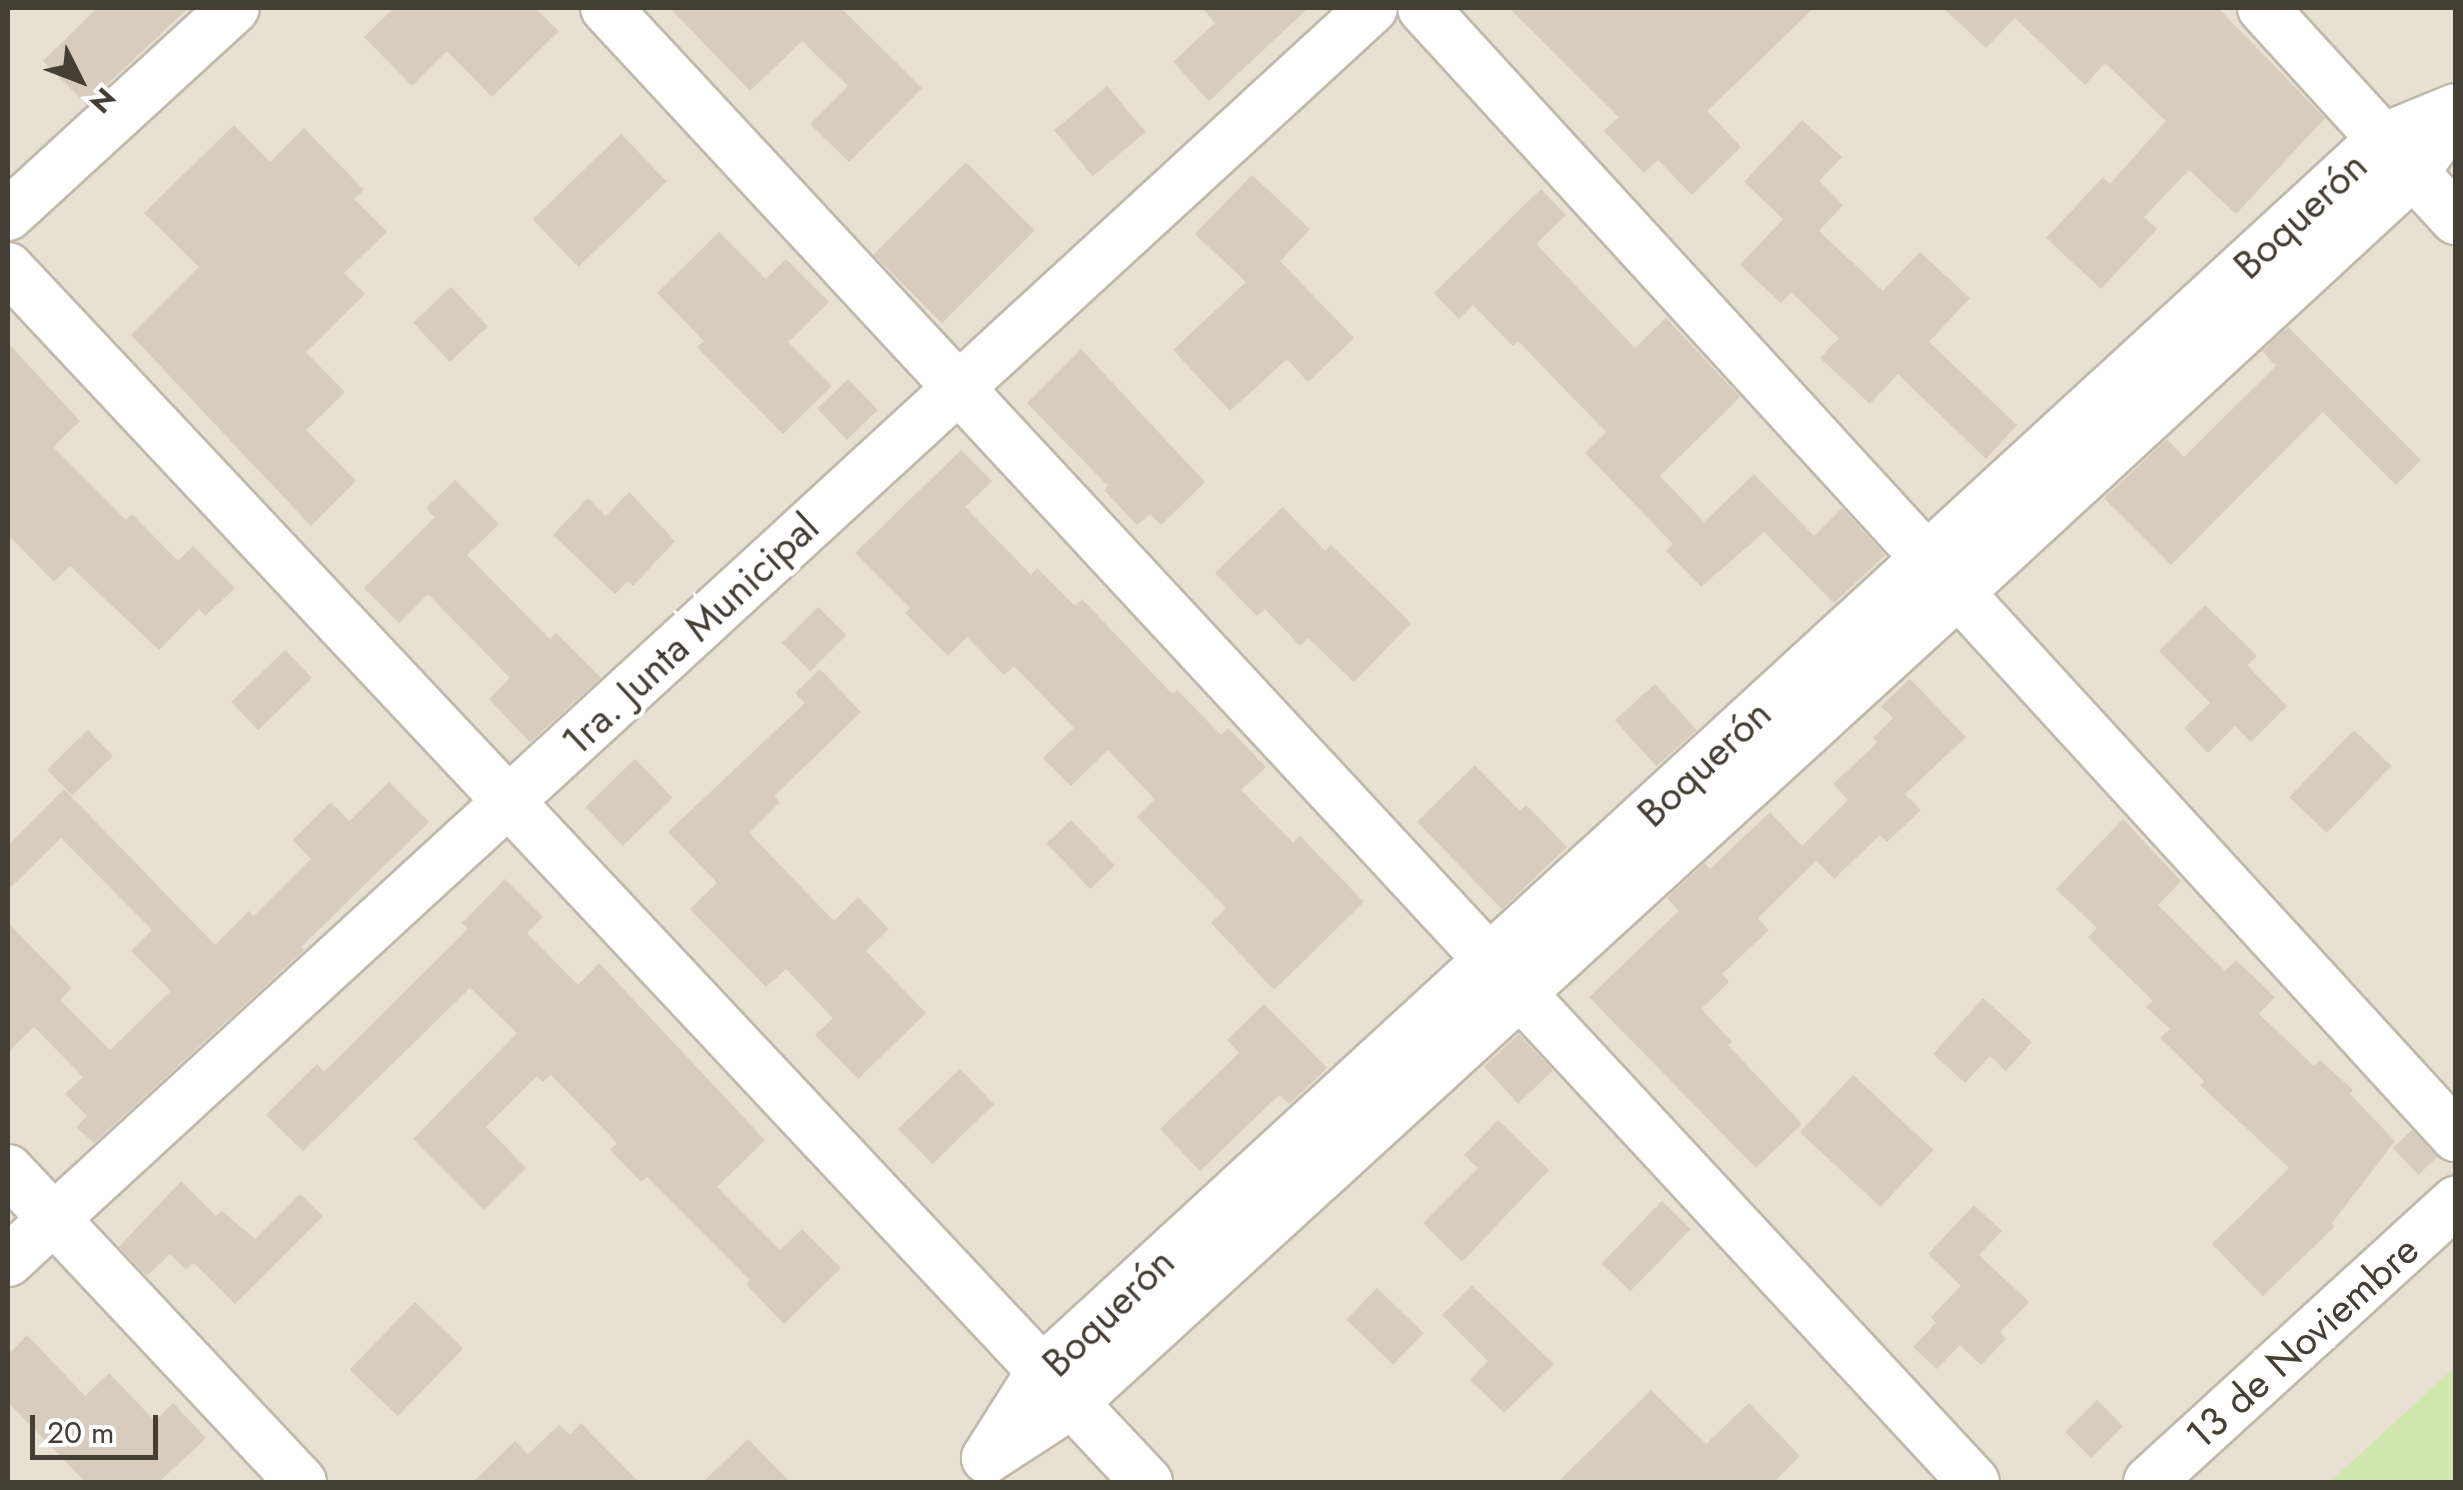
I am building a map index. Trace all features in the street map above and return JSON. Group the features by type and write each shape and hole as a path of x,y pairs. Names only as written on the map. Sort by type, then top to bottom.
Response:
{"street":[{"path":"8,215 234,8"},
{"path":"606,8 1974,1482"},
{"name":"1ra. Junta Municipal","path":"8,1261 1372,8"},
{"path":"1423,8 2456,1136"},
{"path":"2263,8 2456,219"},
{"name":"Boquerón","path":"974,1470 1057,1387 2398,156 2456,111"},
{"path":"8,268 1147,1482"},
{"path":"8,1170 302,1482"},
{"name":"13 de Noviembre","path":"2149,1482 2456,1202"}],"shaded area":[{"path":"8,8 2455,8 2455,1482 8,1482"}],"green space":[{"path":"2455,1367 2455,1482 2330,1482"}],"building":[{"path":"97,8 188,8 86,104 43,61"},
{"path":"394,8 535,8 559,31 492,97 447,51 412,86 364,37"},
{"path":"670,8 841,8 922,88 849,162 810,124 848,86 802,41 750,91"},
{"path":"1202,8 1308,8 1209,101 1173,62 1215,23"},
{"path":"1509,8 1814,8 1707,111 1741,147 1692,195 1658,160 1644,173 1604,131 1619,117"},
{"path":"1943,8 2218,8 2325,118 2236,214 2189,170 2144,217 2157,229 2101,289 2046,238 2103,177 2110,184 2166,121 2105,63 2085,85 2015,18 1986,48"},
{"path":"1107,86 1146,132 1093,176 1054,130"},
{"path":"1802,120 1842,157 1819,181 1843,205 1819,231 1883,291 1920,252 1970,298 1929,342 2017,425 1986,459 1898,374 1870,404 1820,358 1839,338 1791,292 1781,303 1740,265 1783,219 1744,182"},
{"path":"234,125 270,162 304,128 364,190 354,199 387,232 344,273 365,294 306,352 345,392 306,430 356,481 311,526 131,335 199,267 144,213"},
{"path":"621,134 667,181 578,267 533,219"},
{"path":"966,162 1035,231 942,323 873,255"},
{"path":"1252,175 1310,229 1280,261 1354,338 1308,382 1287,359 1230,411 1173,350 1246,282 1195,234"},
{"path":"1541,189 1566,215 1536,244 1635,348 1666,318 1740,397 1660,476 1704,522 1754,474 1814,536 1842,508 1885,555 1834,603 1764,532 1701,587 1666,551 1673,544 1585,453 1606,432 1518,341 1513,346 1473,305 1459,319 1434,293"},
{"path":"719,232 766,279 786,259 829,302 788,342 832,386 783,434 697,347 704,341 657,293"},
{"path":"451,287 488,326 450,362 413,322"},
{"path":"2288,327 2421,460 2396,485 2323,412 2171,565 2104,498 2167,439 2184,457 2276,366 2262,351"},
{"path":"8,343 80,421 53,447 126,520 132,514 178,561 193,546 235,588 205,616 199,609 159,650 70,566 54,582 8,535"},
{"path":"1081,349 1205,482 1161,525 1150,514 1137,525 1104,490 1108,486 1027,403"},
{"path":"848,379 878,410 847,440 817,409"},
{"path":"961,450 992,481 965,507 1031,575 1037,568 1075,606 1082,599 1172,694 1177,690 1221,735 1228,728 1266,767 1241,790 1293,843 1300,836 1364,902 1274,990 1211,923 1226,908 1137,817 1155,799 1108,750 1071,786 1043,758 1074,728 1014,666 1004,675 967,637 948,656 905,613 910,608 855,553"},
{"path":"455,480 499,524 467,555 550,639 556,633 601,678 530,742 489,699 510,678 428,594 399,623 364,588 435,517 426,508"},
{"path":"629,492 675,541 633,586 628,581 615,594 553,535 588,498 606,516"},
{"path":"1283,507 1325,551 1331,545 1411,623 1354,682 1308,638 1300,646 1265,609 1257,616 1215,573"},
{"path":"2205,605 2257,656 2247,665 2287,706 2251,742 2235,726 2208,753 2184,728 2210,703 2159,651"},
{"path":"818,607 846,635 810,671 782,643"},
{"path":"285,650 312,678 258,730 231,702"},
{"path":"820,669 861,712 774,796 780,802 749,833 834,921 858,897 889,929 866,951 926,1013 858,1079 815,1035 833,1018 786,969 766,987 690,909 717,883 668,832 805,703 795,693"},
{"path":"1910,679 1966,737 1905,794 1921,810 1887,842 1880,835 1834,879 1802,846 1848,800 1833,784 1878,742 1873,738 1893,718 1881,706"},
{"path":"1655,684 1696,730 1656,766 1615,720"},
{"path":"88,730 113,756 72,795 47,770"},
{"path":"2354,730 2391,766 2327,833 2289,797"},
{"path":"635,759 673,798 623,846 585,807"},
{"path":"1475,765 1520,811 1526,805 1567,847 1502,909 1417,822"},
{"path":"389,782 429,822 301,947 304,950 94,1143 76,1127 87,1116 65,1094 83,1077 34,1027 8,1052 8,923 72,988 60,1000 110,1050 171,991 131,951 152,930 61,838 8,890 8,846 64,789 215,945 249,911 254,916 311,859 293,840 331,802 349,821"},
{"path":"1770,812 1816,861 1758,918 1769,930 1722,974 1729,982 1701,1009 1732,1042 1728,1045 1802,1124 1756,1168 1589,997 1679,911 1667,898 1705,863 1710,869"},
{"path":"2123,819 2181,881 2158,905 2225,971 2236,960 2275,997 2259,1014 2314,1066 2320,1060 2353,1090 2350,1094 2395,1141 2332,1223 2335,1226 2263,1296 2212,1244 2289,1168 2200,1085 2204,1081 2160,1038 2170,1029 2146,1007 2153,1001 2088,937 2097,928 2056,889"},
{"path":"1071,820 1115,865 1090,889 1047,844"},
{"path":"505,879 543,917 527,933 578,985 599,963 765,1140 717,1187 780,1250 802,1229 841,1268 784,1324 746,1284 750,1280 647,1177 641,1182 610,1150 617,1143 551,1075 543,1082 537,1076 486,1127 526,1168 484,1210 413,1139 517,1033 470,988 303,1151 266,1115 317,1064 324,1072 468,929 462,923"},
{"path":"1983,998 2032,1042 2006,1071 1990,1056 1965,1083 1933,1054"},
{"path":"1264,1004 1327,1068 1289,1104 1279,1095 1200,1171 1160,1129 1239,1053 1227,1040"},
{"path":"1519,1034 1553,1071 1518,1103 1484,1067"},
{"path":"960,1069 994,1104 932,1164 898,1129"},
{"path":"1853,1075 1933,1150 1880,1207 1800,1132"},
{"path":"1498,1120 1549,1170 1462,1262 1423,1223 1478,1168 1464,1155"},
{"path":"2412,1130 2437,1157 2418,1175 2393,1148"},
{"path":"181,1181 216,1216 222,1211 255,1239 300,1194 323,1216 235,1304 194,1263 186,1270 170,1254 147,1276 119,1247"},
{"path":"1662,1201 1691,1229 1630,1291 1602,1264"},
{"path":"1974,1205 2002,1231 1979,1255 2029,1302 2000,1332 2006,1339 1981,1365 1960,1345 1937,1369 1913,1347 1936,1323 1931,1317 1961,1286 1928,1254"},
{"path":"1472,1286 1554,1364 1504,1413 1470,1380 1488,1361 1442,1315"},
{"path":"1377,1288 1424,1333 1393,1365 1346,1320"},
{"path":"415,1302 463,1349 398,1416 350,1370"},
{"path":"27,1335 85,1396 109,1373 155,1421 173,1403 206,1438 159,1482 85,1482 8,1402 8,1355"},
{"path":"1651,1390 1706,1444 1749,1403 1800,1456 1774,1482 1558,1482"},
{"path":"2097,1400 2123,1426 2091,1458 2065,1432"},
{"path":"581,1423 639,1482 473,1482 515,1441 528,1454 559,1425 570,1435"},
{"path":"748,1439 790,1482 703,1482"}]}
